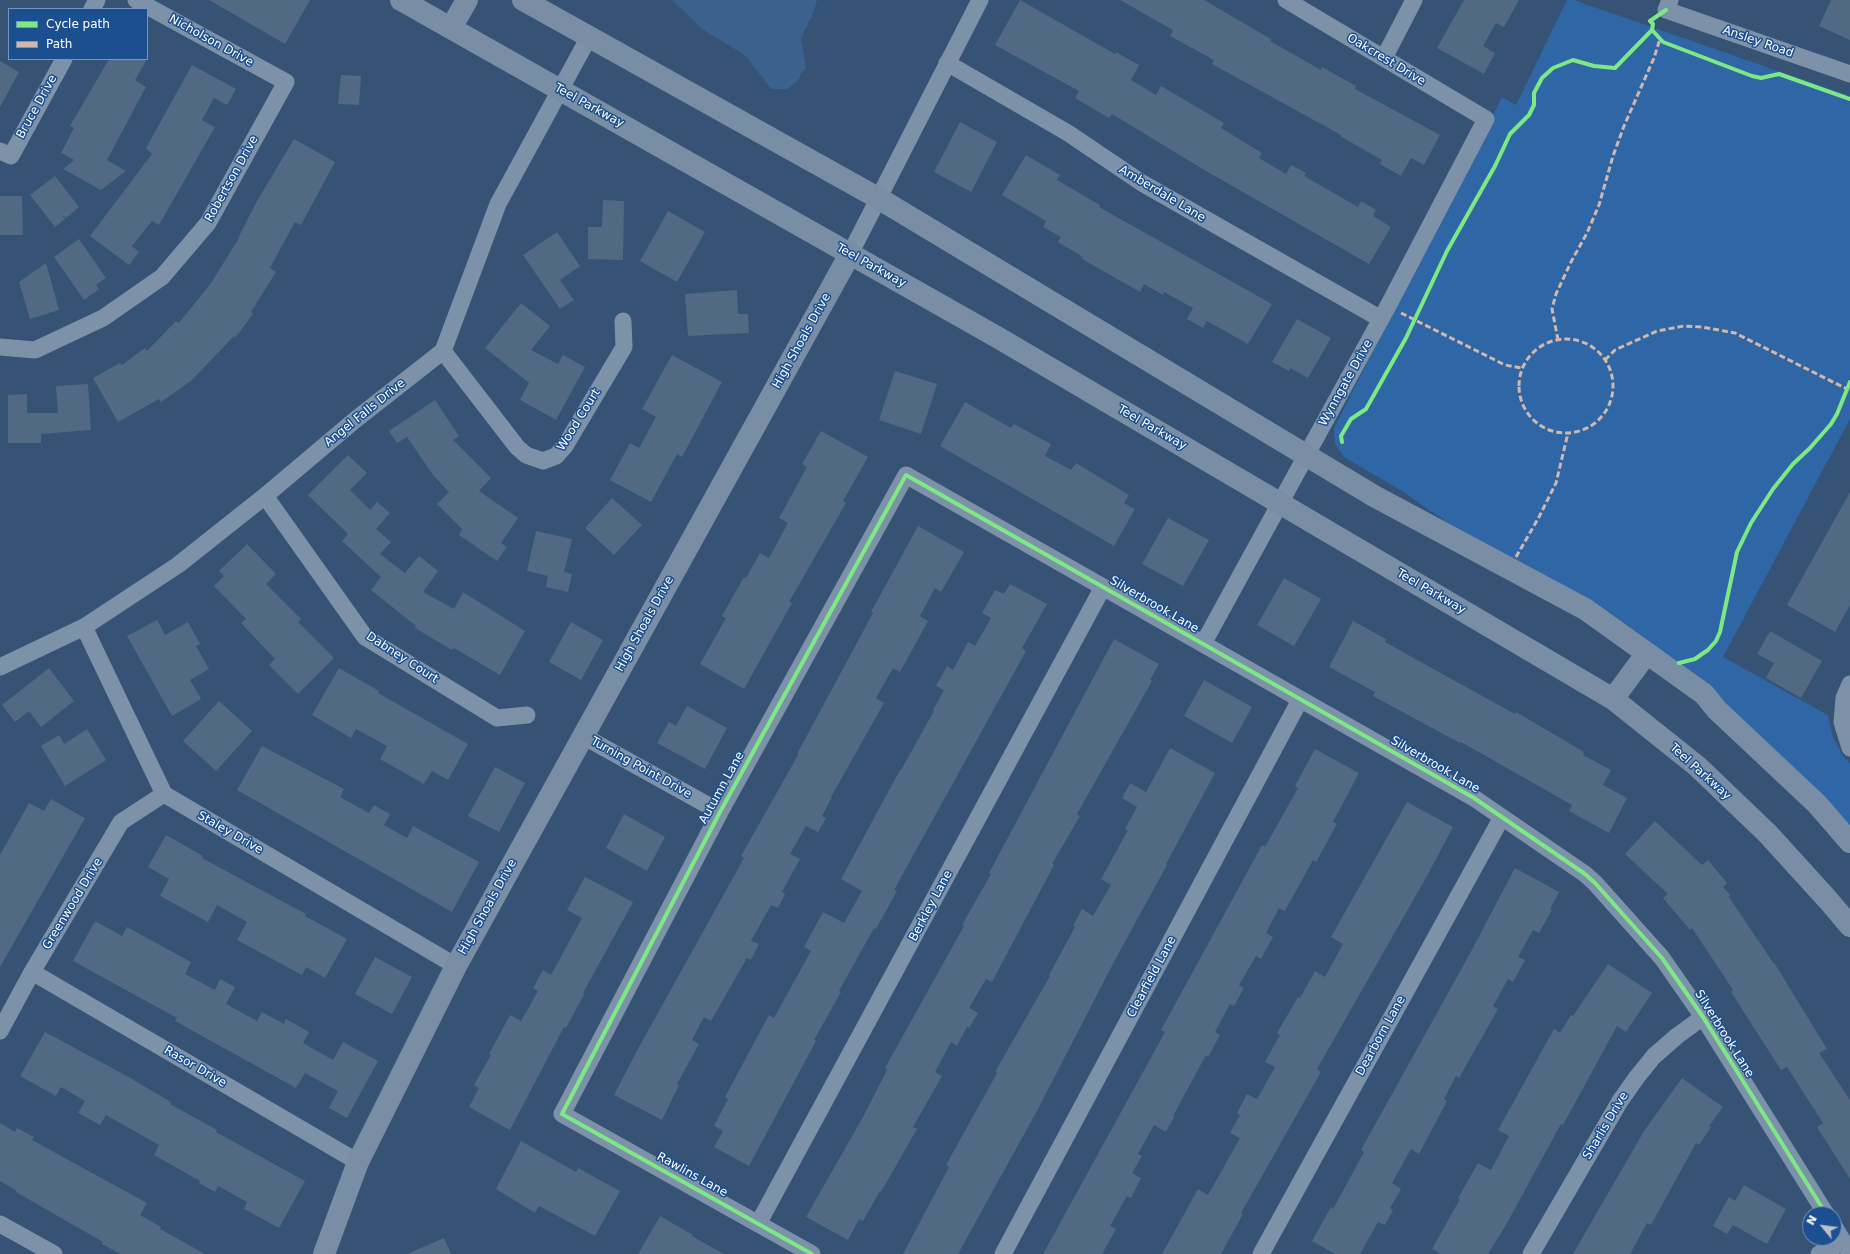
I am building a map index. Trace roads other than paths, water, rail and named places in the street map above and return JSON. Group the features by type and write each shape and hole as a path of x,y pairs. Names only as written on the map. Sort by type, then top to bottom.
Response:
{"main road":[{"name":"Teel Parkway","path":"401,0 997,337 1613,699 1707,776 1768,834 1850,926"},
{"path":"451,28 467,0"},
{"path":"523,0 878,198 1400,510 1498,561 1585,610 1647,652 1704,694 1717,710 1817,804 1850,842"},
{"name":"High Shoals Drive","path":"324,1254 358,1162 456,966 850,254"},
{"path":"1613,699 1647,652"}],"street":[{"name":"Nicholson Drive","path":"136,0 286,82"},
{"name":"High Shoals Drive","path":"850,254 980,0"},
{"name":"Oakcrest Drive","path":"1286,0 1486,119"},
{"path":"1384,58 1414,0"},
{"name":"Ansley Road","path":"1668,5 1850,74"},
{"path":"443,351 498,204 589,37"},
{"name":"Bruce Drive","path":"5,153 63,60"},
{"name":"Amberdale Lane","path":"947,62 1068,133 1142,184 1381,319"},
{"name":"Robertson Drive","path":"0,347 35,350 103,318 162,277 208,223 286,82"},
{"name":"Wynngate Drive","path":"1203,644 1381,319 1486,119"},
{"name":"Wood Court","path":"443,351 516,446 526,455 543,461 556,456 565,446 624,347 622,321"},
{"name":"Angel Falls Drive","path":"0,667 84,627 178,565 265,496 355,420 443,351"},
{"name":"Silverbrook Lane","path":"906,475 1474,798 1596,883 1662,958 1703,1017 1821,1206"},
{"name":"Autumn Lane","path":"562,1114 720,812 906,475"},
{"name":"Dabney Court","path":"265,496 365,637 497,718 527,715"},
{"name":"Berkley Lane","path":"758,1224 1103,587"},
{"path":"84,627 164,794"},
{"path":"1850,684 1844,698 1842,722 1850,748"},
{"name":"Clearfield Lane","path":"1003,1254 1300,700"},
{"name":"Turning Point Drive","path":"583,736 720,812"},
{"name":"Staley Drive","path":"164,794 456,966"},
{"name":"Greenwood Drive","path":"0,1031 32,972 121,822 164,794"},
{"name":"Dearborn Lane","path":"1261,1254 1502,817"},
{"name":"Rasor Drive","path":"32,972 358,1162"},
{"name":"Sharlis Drive","path":"1531,1254 1620,1101 1636,1077 1654,1056 1677,1036 1703,1017"},
{"name":"Rawlins Lane","path":"562,1114 812,1254"},
{"path":"0,1224 54,1254"},
{"path":"1819,1254 1847,1248"}]}
